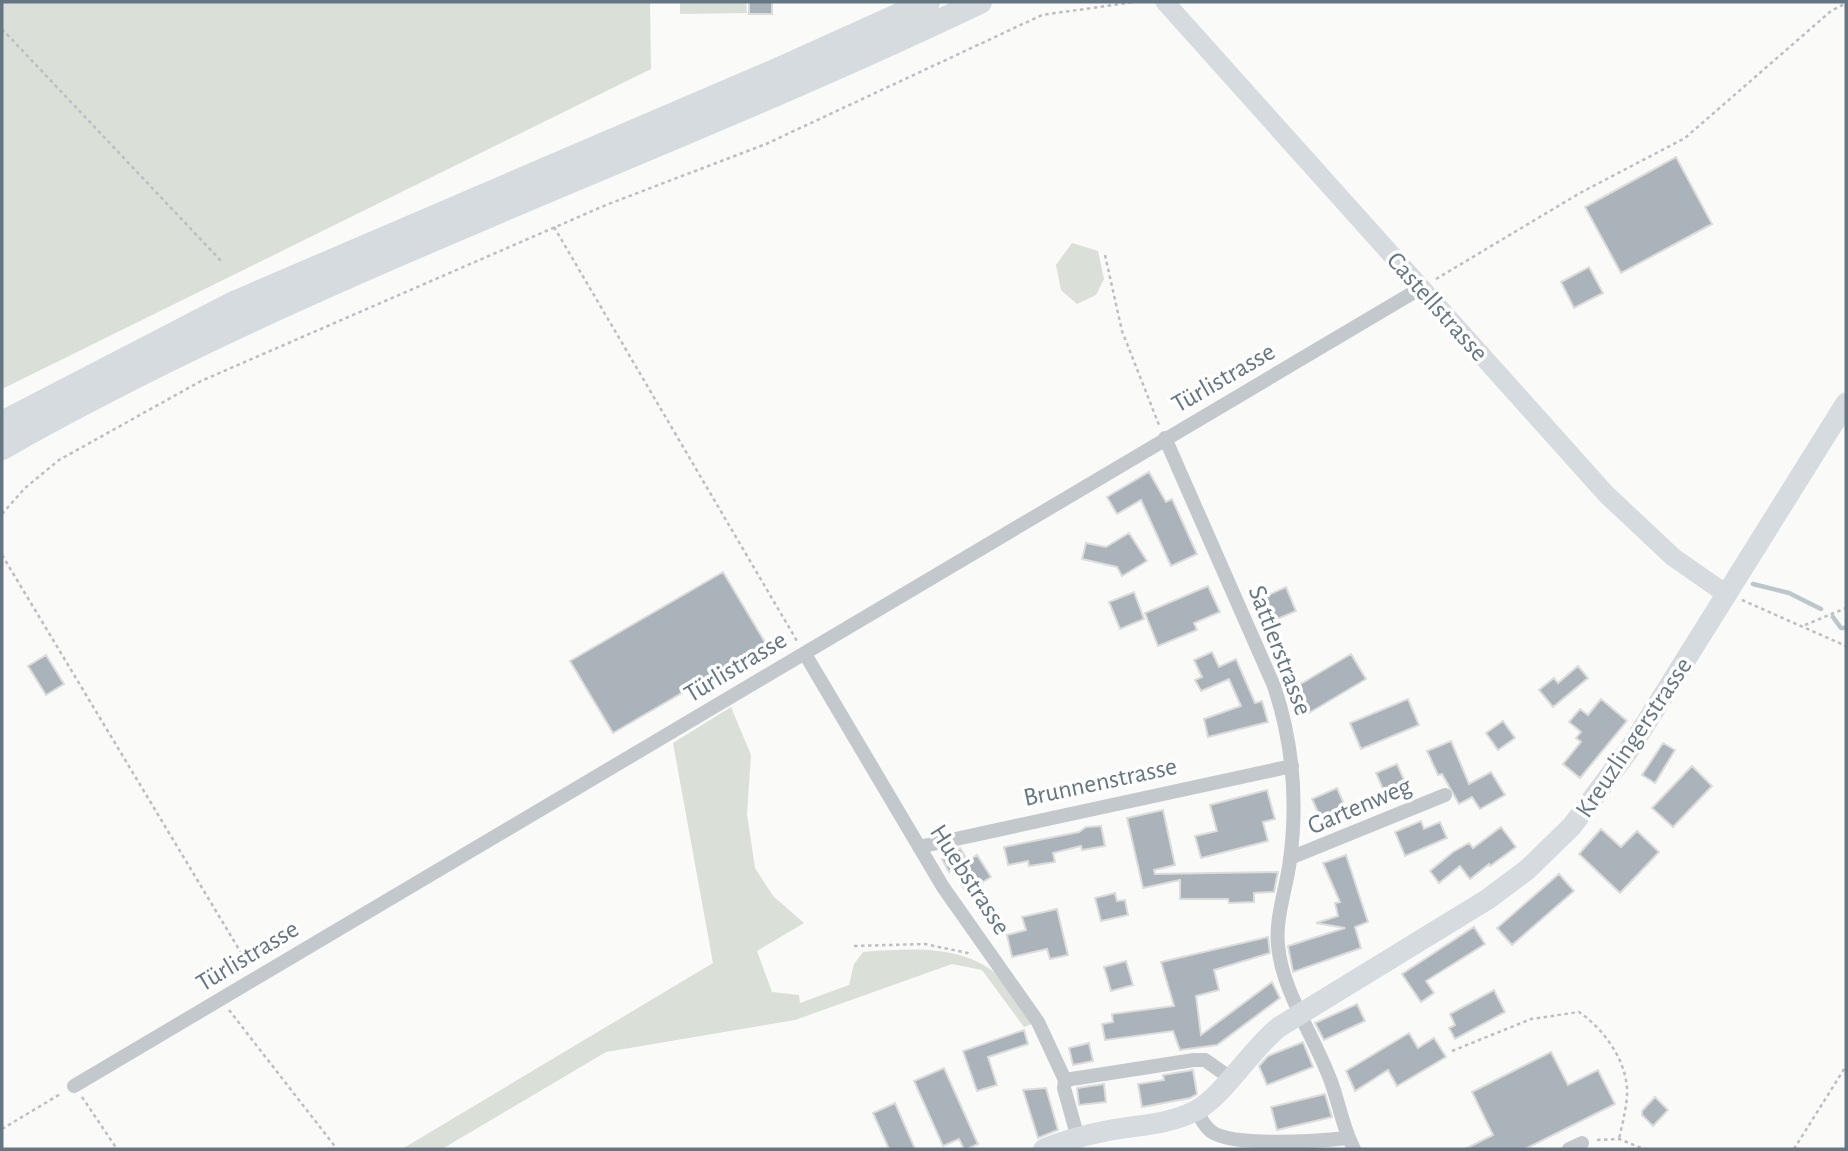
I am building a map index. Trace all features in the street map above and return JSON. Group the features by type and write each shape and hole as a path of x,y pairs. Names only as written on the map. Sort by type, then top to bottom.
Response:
{"highway":[{"path":"2,423 97,371 246,297 777,70 929,2"},
{"path":"2,449 118,385 258,317 818,77 980,2"}],"main road":[{"name":"Kreuzlingerstrasse","path":"1196,1110 1212,1098 1265,1038 1301,1013 1488,899 1550,849 1609,780 1846,402"},
{"path":"1044,1149 1078,1138 1166,1121 1196,1110"}],"street":[{"name":"Castellstrasse","path":"1165,2 1632,521 1673,557 1726,594"},
{"name":"Türlistrasse","path":"74,1086 1421,288"},
{"name":"Sattlerstrasse","path":"1165,439 1273,685 1286,725 1293,766 1290,858 1278,945 1301,1013 1340,1104 1351,1144"},
{"name":"Huebstrasse","path":"805,654 943,887 1038,1022 1065,1080 1064,1088 1078,1138"},
{"name":"Brunnenstrasse","path":"919,847 1293,766"},
{"name":"Gartenweg","path":"1290,858 1445,795"},
{"path":"1065,1080 1194,1059 1205,1060 1229,1077"},
{"path":"1196,1110 1206,1128 1222,1137 1351,1144"}],"path":[{"path":"2,514 25,488 59,460 201,381 554,227 766,144 1042,15 1134,2"},
{"path":"1421,288 1580,193 1685,138 1831,10 1846,3"},
{"path":"2,29 223,262"},
{"path":"554,227 805,654"},
{"path":"1105,255 1122,331 1165,439"},
{"path":"2,555 256,978"},
{"path":"1762,607 1846,646"},
{"path":"1805,625 1846,608"},
{"path":"854,946 925,944 993,957"},
{"path":"221,999 337,1149"},
{"path":"1452,1051 1531,1019 1579,1012 1604,1034 1622,1071 1628,1093 1619,1139"},
{"path":"1794,1149 1846,1066"},
{"path":"2,1129 74,1086 117,1149"},
{"path":"1575,1146 1619,1139 1644,1149"}],"shaded area":[{"path":"2,2 650,2 651,69 2,389"},
{"path":"680,2 746,2 747,13 680,14"},
{"path":"1072,243 1098,251 1104,279 1096,295 1077,304 1061,290 1056,265"},
{"path":"731,707 751,755 747,814 755,868 773,896 804,923 757,951 772,992 799,995 800,1003 849,985 854,964 863,952 942,951 979,962 995,973 1012,991 1032,1024 1024,1027 982,970 952,964 795,1020 606,1052 442,1149 402,1149 713,963 673,743"}],"building":[{"path":"749,2 772,2 772,14 749,14"},
{"path":"1676,157 1712,224 1621,273 1585,207"},
{"path":"1589,267 1603,293 1574,308 1561,282"},
{"path":"1149,472 1166,502 1172,499 1197,554 1171,566 1141,500 1117,514 1107,497"},
{"path":"1129,533 1147,561 1122,576 1117,567 1082,559 1086,543 1106,547"},
{"path":"723,572 766,644 613,733 570,661"},
{"path":"1208,586 1220,612 1194,623 1197,630 1158,646 1145,613"},
{"path":"1286,587 1296,611 1263,625 1253,602"},
{"path":"1134,592 1144,619 1120,629 1109,602"},
{"path":"1212,652 1219,667 1236,659 1255,703 1262,701 1268,722 1208,737 1204,719 1241,706 1229,679 1201,691 1195,680 1202,677 1194,660"},
{"path":"1351,654 1366,679 1309,713 1294,688"},
{"path":"46,655 64,684 46,695 28,666"},
{"path":"1578,666 1588,678 1553,707 1539,690 1554,678 1558,683"},
{"path":"1408,699 1419,725 1361,749 1350,723"},
{"path":"1601,699 1627,721 1580,778 1563,764 1581,742 1576,738 1581,732 1569,722 1580,709 1588,715"},
{"path":"1503,721 1515,738 1498,750 1486,733"},
{"path":"1451,741 1469,784 1491,772 1505,795 1480,809 1472,797 1459,804 1442,774 1438,775 1427,751"},
{"path":"1663,743 1675,750 1655,783 1642,775"},
{"path":"1397,764 1408,789 1387,798 1376,773"},
{"path":"1692,766 1712,786 1673,827 1652,808"},
{"path":"1337,788 1347,811 1322,821 1312,799"},
{"path":"1267,790 1275,819 1263,822 1268,841 1201,858 1195,836 1217,831 1210,805"},
{"path":"1163,810 1175,865 1154,870 1155,874 1278,872 1274,892 1254,893 1254,902 1229,903 1228,899 1180,899 1180,880 1143,888 1127,818"},
{"path":"1421,821 1424,829 1440,822 1447,838 1405,856 1395,832"},
{"path":"1101,826 1105,846 1082,850 1081,846 1053,853 1055,862 1029,866 1028,861 1008,865 1004,847 1079,832 1086,827"},
{"path":"1501,827 1516,847 1470,879 1460,866 1439,883 1430,871 1453,852 1469,843 1473,848"},
{"path":"1601,829 1621,847 1637,831 1659,852 1620,893 1579,854"},
{"path":"960,848 968,861 977,855 991,877 966,892 952,869 949,872 942,859"},
{"path":"1346,855 1368,922 1355,927 1361,948 1293,972 1288,946 1345,928 1316,923 1338,916 1335,903 1340,902 1323,863"},
{"path":"1559,874 1574,891 1512,945 1497,928"},
{"path":"1115,893 1117,901 1125,900 1128,915 1101,921 1095,898"},
{"path":"1057,909 1068,955 1050,959 1047,949 1012,957 1007,935 1026,930 1022,917"},
{"path":"1474,927 1485,944 1426,981 1434,993 1421,1002 1402,974"},
{"path":"1268,937 1270,953 1214,970 1219,990 1196,996 1201,1035 1272,982 1280,998 1217,1045 1180,1050 1173,1031 1105,1040 1102,1024 1113,1022 1112,1014 1174,1006 1161,962"},
{"path":"1126,961 1133,985 1111,991 1104,967"},
{"path":"1494,990 1505,1012 1455,1039 1449,1028 1455,1025 1450,1014"},
{"path":"1357,1004 1365,1021 1324,1040 1315,1023"},
{"path":"1024,1030 1028,1044 988,1057 997,1085 977,1091 963,1051"},
{"path":"1409,1033 1418,1048 1434,1038 1446,1057 1397,1086 1388,1070 1355,1091 1346,1071"},
{"path":"1303,1042 1313,1067 1267,1085 1259,1066 1268,1056"},
{"path":"1089,1043 1093,1061 1073,1065 1069,1048"},
{"path":"1551,1052 1568,1085 1598,1070 1615,1104 1525,1149 1465,1149 1493,1135 1472,1092"},
{"path":"944,1068 978,1144 967,1149 964,1149 959,1139 943,1146 914,1081"},
{"path":"1193,1070 1197,1094 1190,1098 1142,1107 1138,1084 1164,1080 1163,1075"},
{"path":"1104,1084 1106,1102 1079,1105 1077,1088"},
{"path":"1046,1088 1058,1130 1038,1138 1023,1090"},
{"path":"1325,1094 1332,1117 1277,1130 1271,1107"},
{"path":"1655,1097 1668,1110 1653,1126 1642,1115 1642,1111"},
{"path":"895,1103 915,1149 889,1149 873,1113"}],"waterway":[{"path":"1753,584 1789,593 1821,609"},
{"path":"1833,617 1841,628 1846,628"}]}
